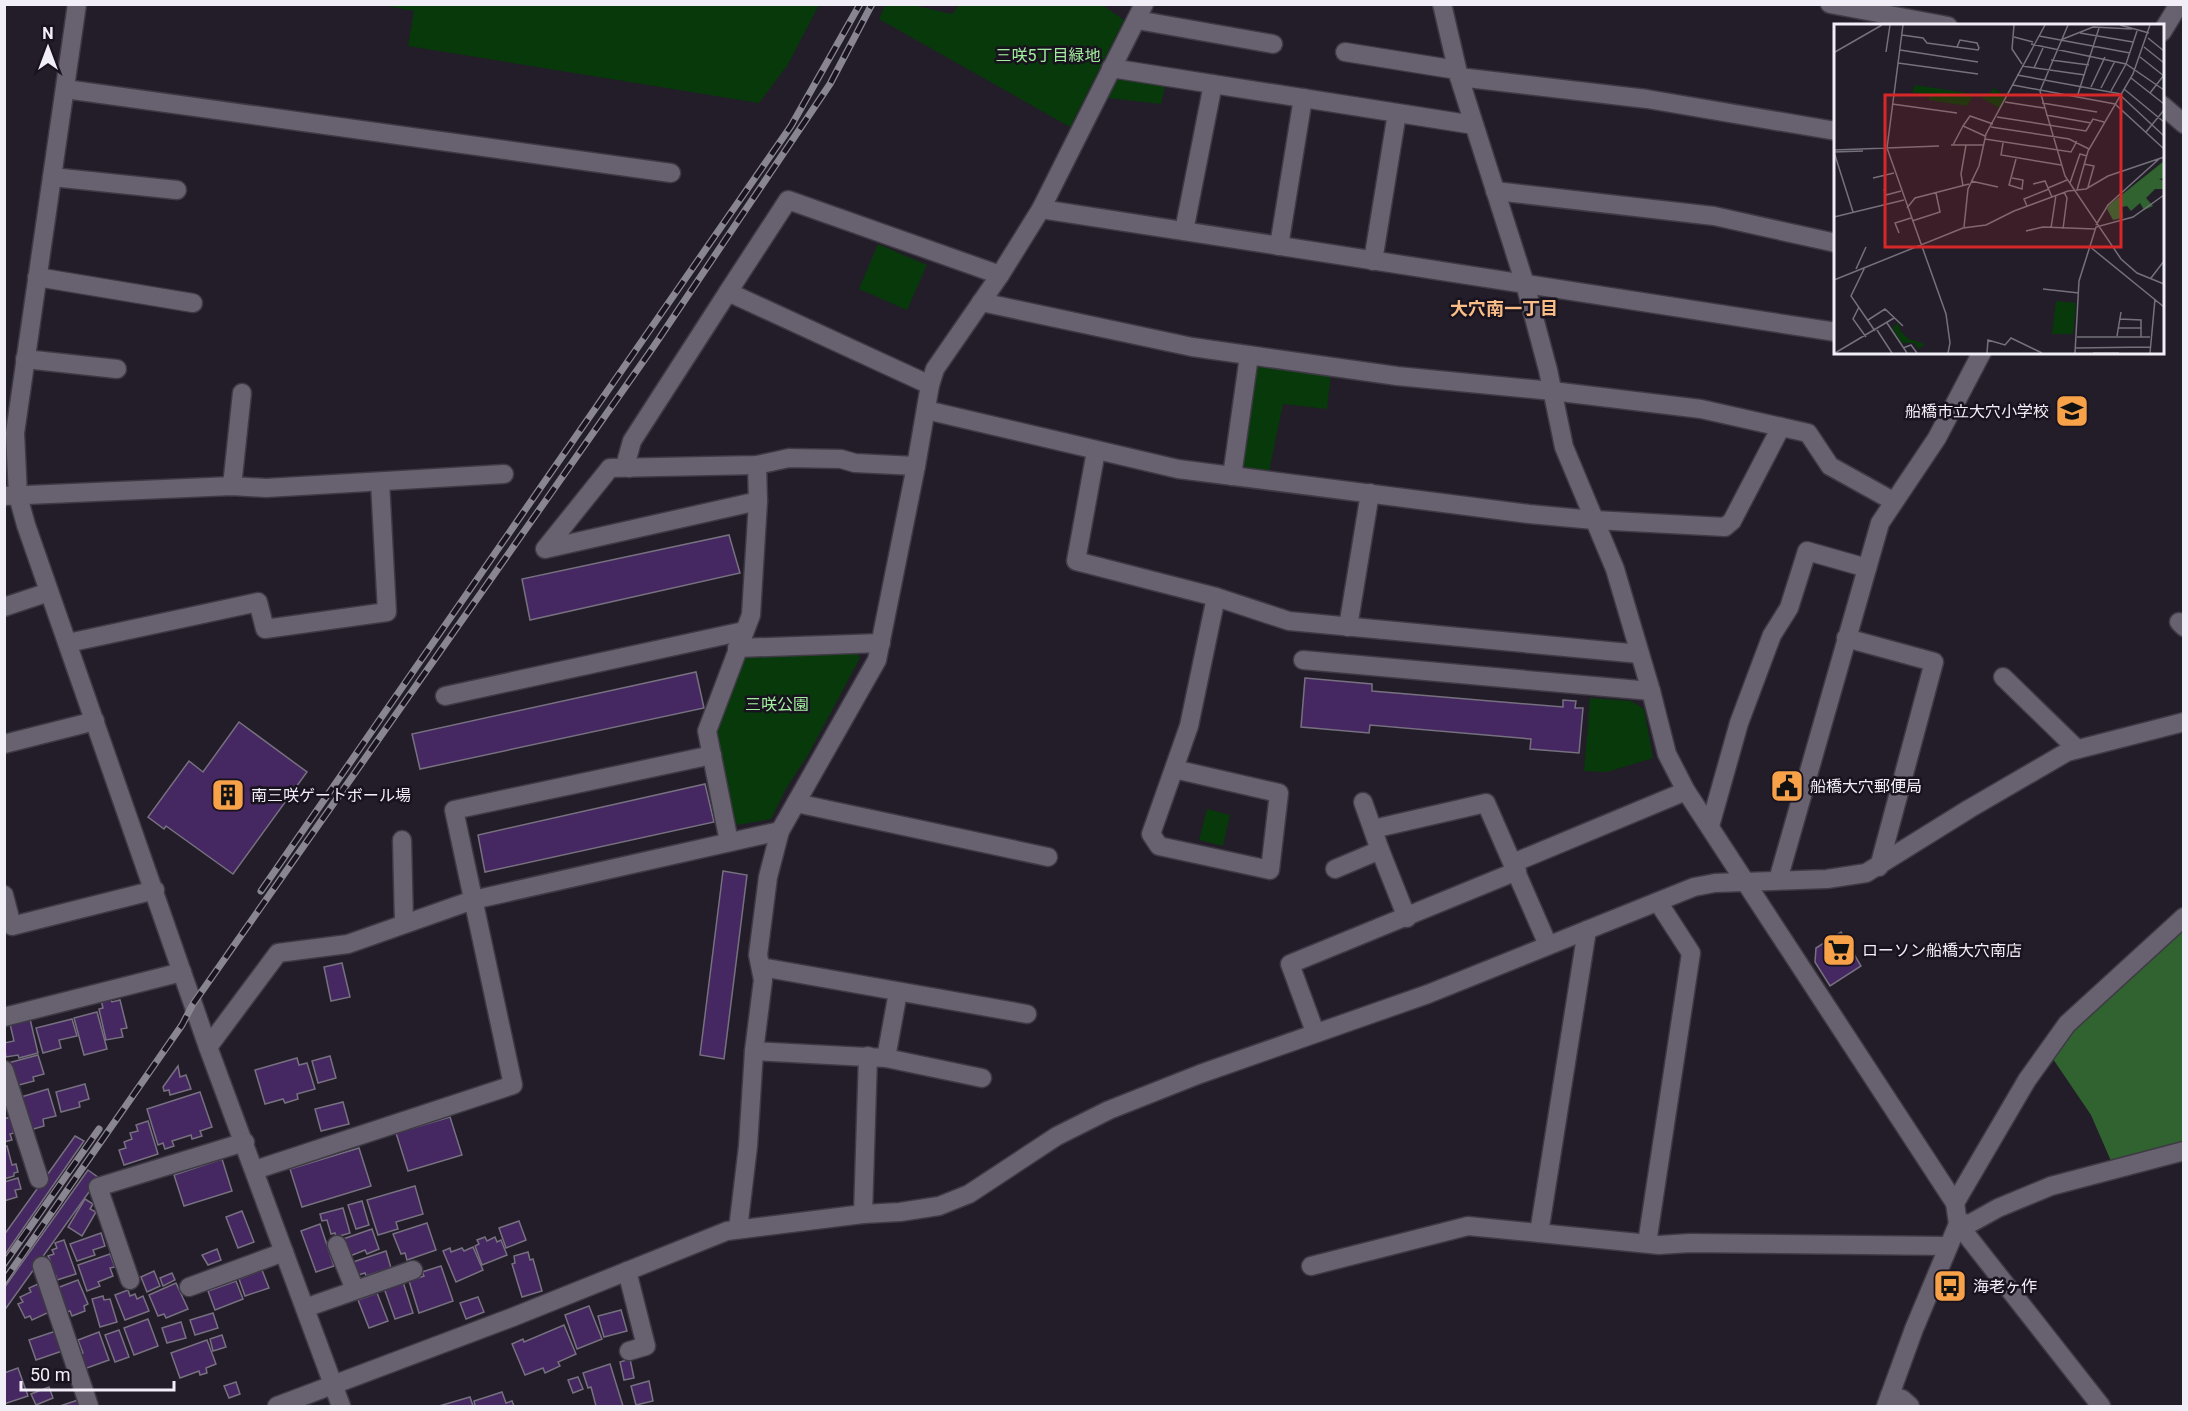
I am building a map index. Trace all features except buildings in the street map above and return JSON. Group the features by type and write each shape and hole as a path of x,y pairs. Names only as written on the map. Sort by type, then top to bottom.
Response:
{"street":[{"path":"77,4 15,433 11,496 26,525 208,1047 341,1407"},
{"path":"1442,4 1458,73 1525,284 1548,370 1564,447 1615,569 1667,754 1686,791 1954,1203 1958,1224 2101,1407"},
{"path":"1830,4 1867,18 1928,24"},
{"path":"2164,31 2180,9"},
{"path":"738,1229 748,1146 754,1051 762,980 758,955 768,877 780,831 877,660 935,369 1000,275 1041,209 1141,12 1273,44"},
{"path":"1345,52 1458,73 1647,99 1834,131"},
{"path":"1111,68 1474,125"},
{"path":"1184,231 1213,84"},
{"path":"65,88 671,172"},
{"path":"1279,246 1303,98"},
{"path":"2164,106 2184,124"},
{"path":"1373,261 1397,113"},
{"path":"52,177 177,190"},
{"path":"1495,192 1714,216 1834,243"},
{"path":"629,468 627,459 632,441 788,200 1000,275"},
{"path":"1041,209 1834,332"},
{"path":"37,278 193,303"},
{"path":"728,292 930,385"},
{"path":"981,302 1191,347 1250,356 1397,376 1552,391 1701,409 1808,433 1830,466 1893,501"},
{"path":"1778,880 1880,523 1937,438 1981,354"},
{"path":"1232,476 1250,356"},
{"path":"25,359 117,369"},
{"path":"232,486 242,393"},
{"path":"926,410 1178,470 1529,514 1725,527 1732,521 1781,428"},
{"path":"1096,450 1076,561 1216,597 1289,621 1640,654"},
{"path":"758,501 545,549 610,468 757,465 789,458 841,459 855,463 916,466"},
{"path":"729,842 707,731 751,615 758,501 757,465"},
{"path":"11,496 232,486 266,488 504,474"},
{"path":"68,643 258,602 265,629 387,612 380,482"},
{"path":"1348,627 1370,493"},
{"path":"1710,826 1743,712 1772,635 1790,608 1807,551 1867,568"},
{"path":"4,607 49,592"},
{"path":"1174,770 1279,792 1270,870 1160,846 1151,834 1189,726 1216,597"},
{"path":"445,696 744,631"},
{"path":"1846,638 1934,662 1879,867"},
{"path":"737,648 881,643"},
{"path":"1303,660 1651,691"},
{"path":"2003,677 2077,749"},
{"path":"4,744 95,721"},
{"path":"277,1407 513,1317 727,1231 939,1206 969,1194 1057,1136 1109,1110 1316,1032 1428,994 1694,887 1745,880 1847,878 1866,873 2067,752 2184,722"},
{"path":"255,1170 513,1085 454,810 712,755"},
{"path":"1316,1032 1290,964 1407,918 1686,791"},
{"path":"1364,802 1407,918"},
{"path":"796,803 1048,857"},
{"path":"1373,829 1486,803 1548,945"},
{"path":"208,1047 278,953 348,944 474,900 780,831"},
{"path":"402,840 404,923"},
{"path":"1335,869 1380,850"},
{"path":"4,895 12,926 155,890"},
{"path":"1647,1243 1691,953 1658,902"},
{"path":"1954,1203 2027,1080 2067,1024 2184,917"},
{"path":"1539,1233 1587,930"},
{"path":"761,967 1027,1014"},
{"path":"4,1017 182,972"},
{"path":"886,1058 897,992"},
{"path":"754,1051 886,1058 982,1078"},
{"path":"863,1214 868,1056"},
{"path":"4,1070 39,1179"},
{"path":"129,1280 98,1187 245,1142"},
{"path":"1958,1224 1971,1223 1998,1208 2051,1186 2184,1151"},
{"path":"1910,1407 1902,1399 1888,1401 1947,1246 1958,1224"},
{"path":"1311,1266 1468,1226 1647,1243 1947,1246"},
{"path":"337,1245 355,1290"},
{"path":"189,1287 284,1252"},
{"path":"42,1266 90,1407"},
{"path":"304,1308 413,1270"},
{"path":"627,1271 646,1346 629,1351"}],"green space":[{"path":"819,4 787,66 759,103 408,46 414,11 382,5"},
{"name":"三咲5丁目緑地","path":"1101,4 1124,20 1070,127 879,19 885,5 912,5 952,14 959,5"},
{"path":"1126,77 1166,81 1161,104 1108,98 1114,80"},
{"path":"878,244 927,265 907,310 859,289"},
{"path":"1260,365 1331,374 1327,409 1283,404 1269,471 1247,468 1240,461 1252,370"},
{"name":"三咲公園","path":"856,652 860,658 771,819 738,825 733,819 714,736 741,655"},
{"path":"1590,698 1631,701 1644,709 1653,758 1607,772 1584,771"},
{"path":"1207,809 1230,815 1223,846 1199,840"},
{"path":"2183,929 2183,1142 2111,1161 2091,1115 2053,1059 2079,1025"}],"railway":[{"path":"261,891 791,126 860,4"},
{"path":"4,1281 182,1025 193,1004 654,346 830,84 872,4"},
{"path":"4,1264 99,1129"}],"place":[{"name":"船橋市立大穴小学校","path":"2072,411"},
{"name":"船橋大穴郵便局","path":"1787,786"},
{"name":"南三咲ゲートボール場","path":"228,795"},
{"name":"ローソン船橋大穴南店","path":"1839,950"},
{"name":"海老ヶ作","path":"1950,1286"}],"district":[{"name":"大穴南一丁目","path":"1504,309"}]}
